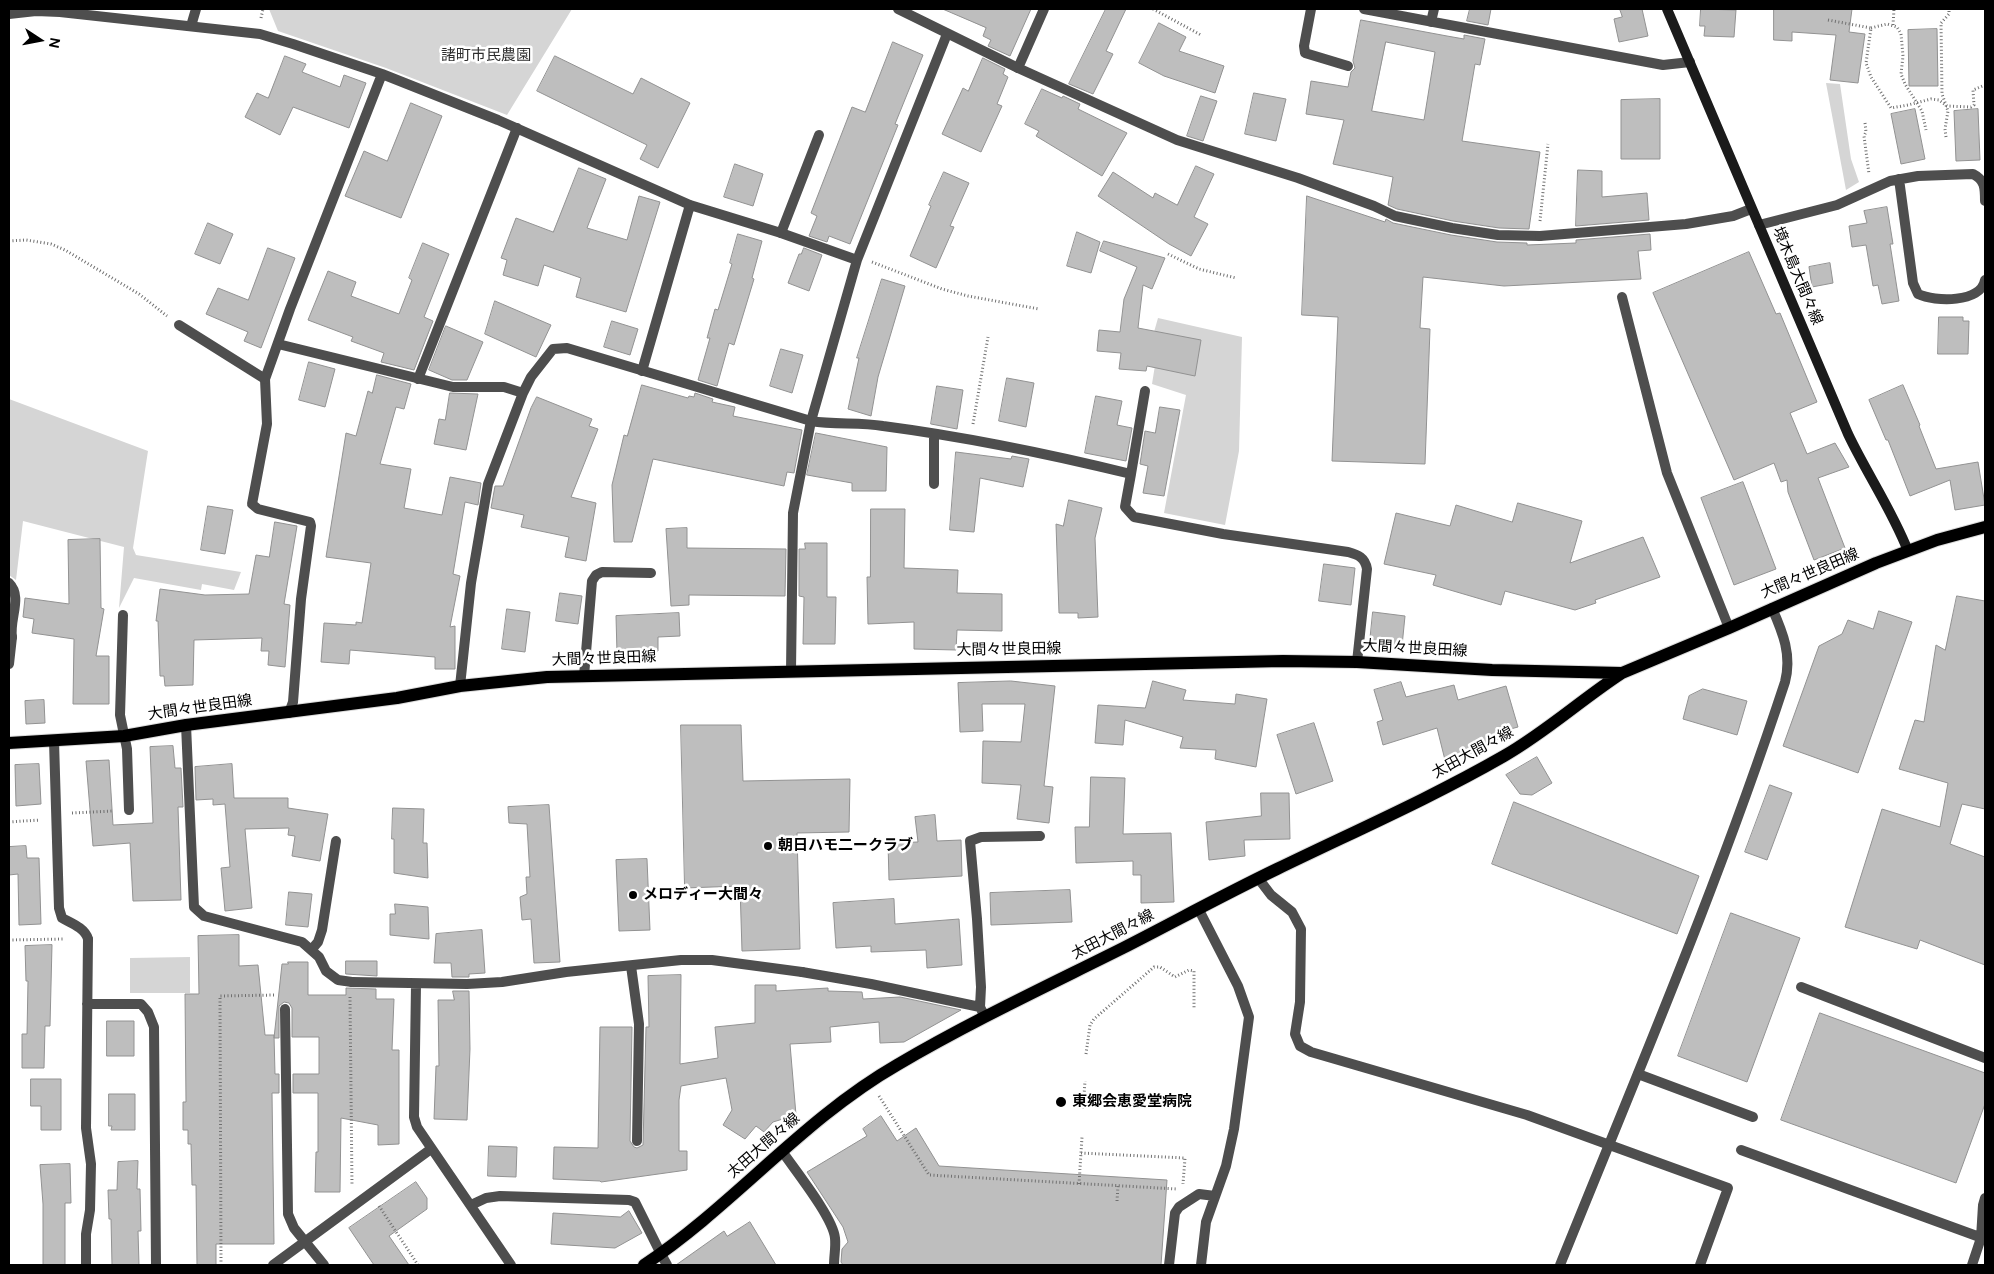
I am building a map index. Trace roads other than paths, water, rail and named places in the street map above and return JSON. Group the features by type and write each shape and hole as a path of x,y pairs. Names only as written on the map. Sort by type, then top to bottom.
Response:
{"main road":[{"name":"境木島大間々線","path":"1667,9 1848,434 1894,517 1908,551"},
{"name":"大間々世良田線","path":"9,743 124,736 186,725 397,698 460,686 547,677 1144,663 1357,662 1492,670 1622,673 1908,551 1985,526"},
{"name":"太田大間々線","path":"644,1265 664,1260 698,1226 782,1150 838,1104 983,1012 1199,910 1258,878 1451,786 1506,754 1622,673"}],"street":[{"path":"191,26 196,9"},
{"path":"898,9 1018,68 1177,140 1298,178 1374,206 1395,216 1488,234 1540,236 1686,224 1733,216 1751,209"},
{"path":"1018,68 1044,9"},
{"path":"1311,9 1304,46 1306,53 1348,66"},
{"path":"1364,9 1663,65 1690,62"},
{"path":"1431,22 1434,9"},
{"path":"9,14 36,11 60,12 260,34 278,39 382,74 517,128 690,205 781,233 857,260"},
{"path":"792,671 793,513 811,422 857,260 947,34"},
{"path":"289,713 293,702 301,599 312,526 310,522 258,509 252,504 267,424 265,379 382,74"},
{"path":"418,379 517,128"},
{"path":"781,233 819,135"},
{"path":"1759,225 1837,205 1872,188 1899,179 1918,176 1973,174 1983,176 1985,201"},
{"path":"1899,179 1913,283 1918,294 1933,299 1968,297 1980,291 1985,280"},
{"path":"642,371 690,205"},
{"path":"1622,297 1667,473 1729,628"},
{"path":"179,325 265,379"},
{"path":"278,344 453,387 504,387 522,393"},
{"path":"460,686 471,583 488,484 522,393 546,356 553,349 567,348 811,422 878,425 934,434 1053,455 1130,474"},
{"path":"1145,390 1125,507 1134,517 1223,534 1348,552 1362,557 1368,569 1357,662"},
{"path":"934,434 934,484"},
{"path":"584,676 584,656 592,581 596,575 602,572 651,573"},
{"path":"9,583 14,588 15,601 9,664"},
{"path":"1560,1265 1638,1074 1720,861 1785,682 1788,671 1788,650 1772,608"},
{"path":"123,615 120,715 127,749 129,810"},
{"path":"186,725 194,907 204,916 302,942 319,956 326,971 338,980 352,982 416,984 502,982 566,972 681,960 712,960 802,972 871,984 983,1012 970,841 981,837 1040,836"},
{"path":"54,741 59,908 62,918 86,933 88,939 86,1128 91,1164 90,1210 86,1234 86,1265"},
{"path":"312,949 318,942 322,930 336,841"},
{"path":"1258,878 1271,895 1292,912 1298,920 1301,929 1300,1002 1296,1034 1300,1046 1311,1052 1527,1115 1728,1188 1700,1265"},
{"path":"1199,910 1238,986 1249,1017 1234,1129 1226,1166 1206,1222 1201,1265"},
{"path":"631,966 638,1024 637,1141"},
{"path":"416,984 414,1117 417,1127 511,1265"},
{"path":"1801,987 1985,1058"},
{"path":"87,1004 141,1004 148,1012 154,1027 156,1265"},
{"path":"285,1009 288,1214 294,1228 324,1265"},
{"path":"1638,1074 1753,1118"},
{"path":"273,1265 431,1149"},
{"path":"782,1150 832,1226 835,1236 834,1265"},
{"path":"1741,1150 1983,1239"},
{"path":"1169,1265 1175,1212 1179,1207 1199,1194 1215,1196"},
{"path":"472,1206 486,1198 500,1196 630,1200 635,1202 664,1260"},
{"path":"1972,1265 1983,1239 1983,1205 1985,1198"}],"place":[{"name":"朝日ハモ二ークラブ","path":"768,846"},
{"name":"メロディー大間々","path":"633,895"},
{"name":"東郷会恵愛堂病院","path":"1061,1102"}],"park label":[{"name":"諸町市民農園","path":"486,56"}]}
